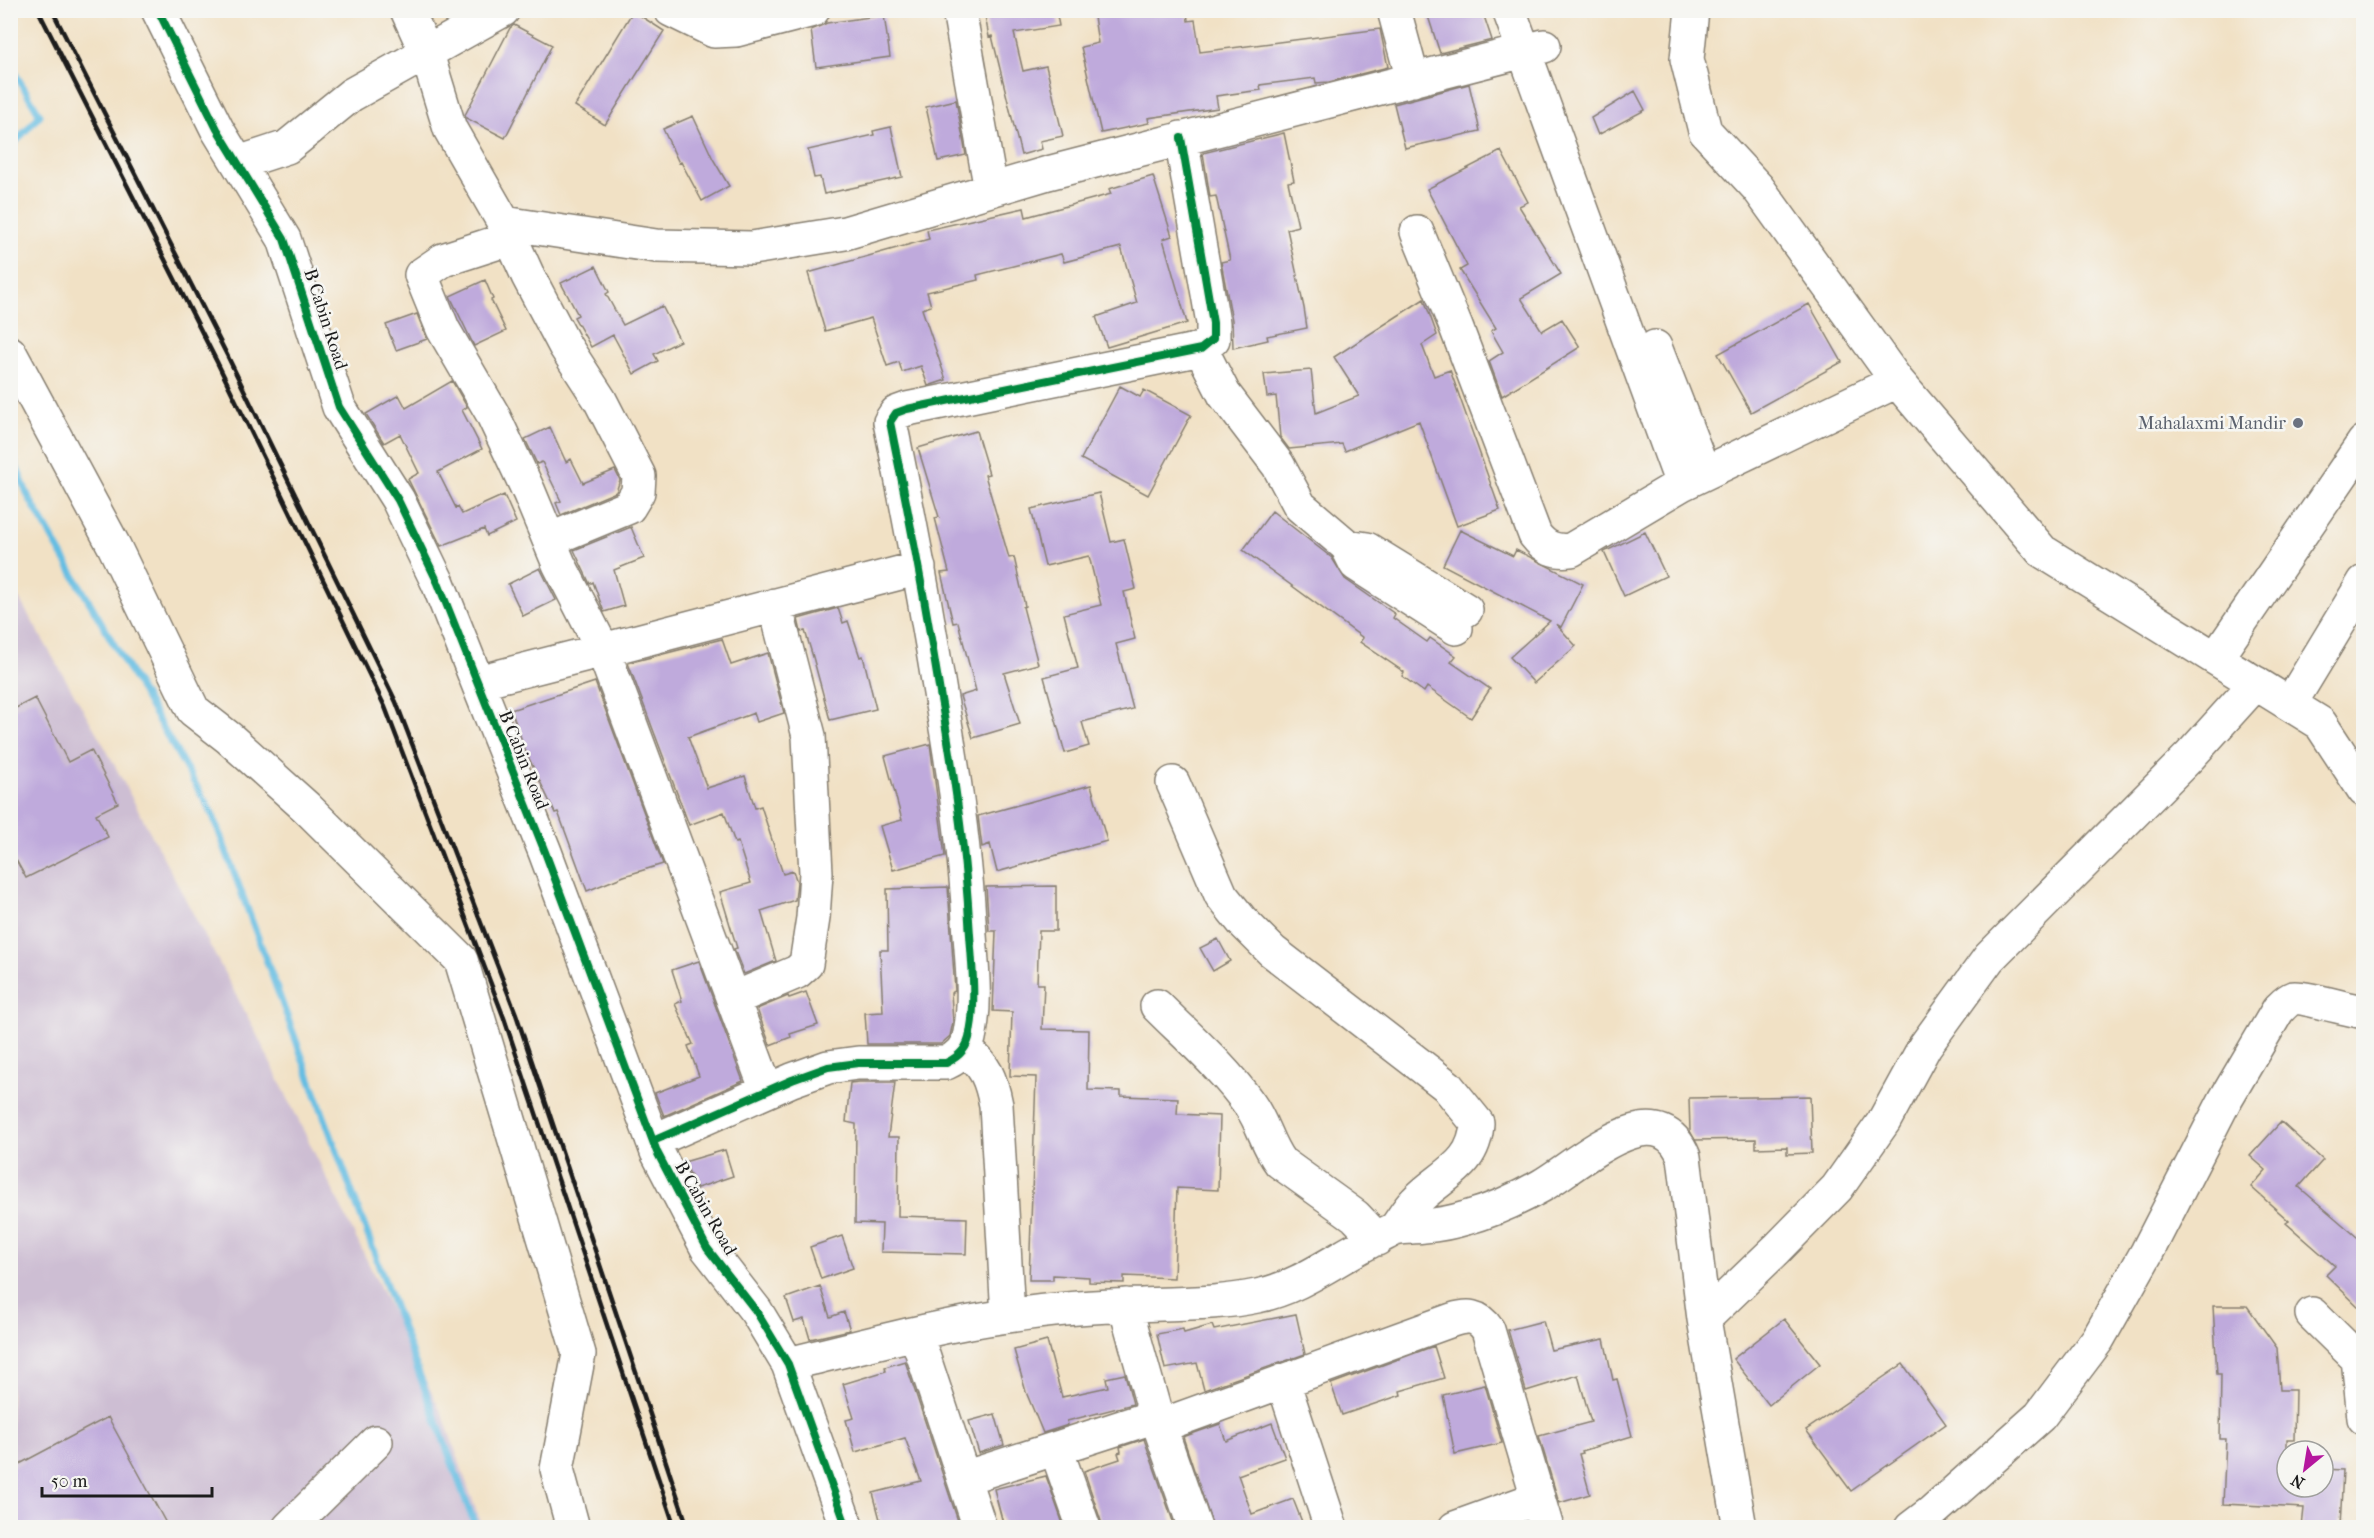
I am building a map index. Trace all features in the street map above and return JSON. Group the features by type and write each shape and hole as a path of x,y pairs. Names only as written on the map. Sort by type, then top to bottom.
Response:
{"street":[{"name":"B Cabin Road","path":"158,10 217,129 284,239 339,407 398,500 438,583 545,852 653,1141 707,1248 756,1311 788,1364 847,1527"},
{"path":"407,10 427,54 450,129 507,230 565,346 600,400 639,476 638,492 629,507 549,540"},
{"path":"238,163 287,147 351,95 503,10"},
{"path":"671,10 714,32 736,30 813,10"},
{"path":"958,10 991,190"},
{"path":"1394,10 1413,80"},
{"path":"1509,10 1534,49 1693,478"},
{"path":"1530,10 1534,49"},
{"path":"1692,10 1687,59 1705,131 1758,188 1897,381 2042,551 2320,723 2364,790"},
{"path":"767,1091 603,650 549,540 492,413 443,329 421,275 443,260 507,230 656,246 752,248 845,233 1181,138 1534,49"},
{"path":"653,1141 828,1066 858,1063 946,1063 955,1059 965,1049 970,1034 973,997 966,866 954,775 920,568 890,422 896,413 1201,349 1213,339 1213,323 1181,138"},
{"path":"1417,232 1456,327 1535,536 1543,546 1558,551 1571,550 1693,478 1897,381"},
{"path":"1201,349 1224,394 1278,465 1300,506 1347,546 1367,549 1461,619"},
{"path":"10,353 114,546 193,710 229,738 306,807 461,960 579,1353 556,1469 573,1527"},
{"path":"2216,658 2364,442"},
{"path":"478,682 920,568"},
{"path":"2290,704 2364,582"},
{"path":"733,999 797,972 806,964 813,918 816,873 809,736 775,605"},
{"path":"1704,1319 1837,1188 1884,1121 1925,1046 1989,958 2156,791 2256,683"},
{"path":"1173,783 1221,895 1242,921 1272,951 1447,1086 1476,1123 1476,1136 1466,1157 1415,1202 1386,1234"},
{"path":"1911,1527 1932,1512 2040,1416 2098,1339 2147,1252 2225,1100 2285,1002 2293,998 2302,998 2338,1008 2364,1012"},
{"path":"1157,1006 1229,1079 1265,1130 1274,1155 1280,1162 1355,1216 1386,1234"},
{"path":"965,1049 980,1060 991,1081 996,1105 1008,1316"},
{"path":"788,1364 916,1334 1008,1316 1125,1305 1226,1302 1260,1296 1297,1282 1386,1234 1457,1220 1487,1210 1541,1186 1623,1135 1639,1129 1656,1128 1670,1135 1678,1143 1684,1157 1704,1319 1740,1527"},
{"path":"1125,1305 1158,1421 1195,1527"},
{"path":"2312,1314 2361,1362 2364,1418"},
{"path":"964,1478 1283,1382 1465,1316 1475,1317 1483,1322 1488,1330 1542,1513 1455,1527"},
{"path":"916,1334 980,1527"},
{"path":"1283,1382 1331,1527"},
{"path":"289,1527 376,1442"},
{"path":"1056,1449 1084,1527"}],"shaded area":[{"path":"10,583 106,749 253,1027 444,1418 482,1527 11,1527"}],"building":[{"path":"984,10 1056,10 1059,26 1014,33 1023,71 1046,66 1063,136 1040,141 1042,149 1021,155 992,36 989,37"},
{"path":"1093,10 1187,10 1188,21 1195,20 1200,52 1380,29 1388,67 1329,82 1316,83 1315,78 1260,85 1261,90 1216,96 1218,108 1148,118 1149,123 1101,133 1081,47 1098,43"},
{"path":"1426,10 1482,10 1492,40 1440,53"},
{"path":"633,11 664,31 605,125 575,106"},
{"path":"884,15 890,57 816,67 811,30 827,23"},
{"path":"514,25 552,45 505,138 466,118 465,115 510,28"},
{"path":"1469,84 1480,131 1405,148 1394,104"},
{"path":"1635,91 1645,110 1598,135 1591,118"},
{"path":"956,100 966,155 938,161 926,107"},
{"path":"693,116 713,159 729,186 702,201 681,162 679,163 663,129"},
{"path":"891,127 902,177 824,194 820,177 814,178 808,150 874,135 873,131"},
{"path":"1284,133 1294,181 1288,182 1298,226 1287,229 1307,328 1267,336 1268,340 1233,348 1232,320 1221,262 1230,260 1216,196 1210,197 1203,153"},
{"path":"1501,151 1528,202 1519,206 1561,274 1521,298 1542,331 1562,319 1580,347 1502,396 1489,361 1503,352 1491,331 1496,328 1460,270 1467,266 1427,189"},
{"path":"1153,176 1172,236 1163,239 1187,323 1107,347 1096,317 1137,303 1121,247 1064,262 1061,254 977,275 978,280 927,292 931,306 922,309 946,380 928,386 921,366 902,372 899,362 887,366 871,318 825,331 808,273 929,239 927,230 1024,208 1026,217 1111,194 1109,189"},
{"path":"596,266 609,292 606,294 623,325 662,306 680,341 654,354 658,361 634,374 613,335 591,347 574,317 578,315 561,283"},
{"path":"485,280 493,299 491,300 506,331 474,346 450,296"},
{"path":"1424,299 1437,335 1422,345 1434,376 1450,370 1500,510 1457,526 1419,421 1345,451 1342,444 1289,449 1280,437 1276,396 1267,397 1264,374 1311,370 1316,413 1359,396 1334,357"},
{"path":"1809,304 1842,362 1751,412 1718,354"},
{"path":"417,314 427,339 396,350 386,325"},
{"path":"452,381 467,407 462,410 482,449 438,472 456,508 458,507 462,514 504,495 516,522 487,536 484,529 441,546 408,479 419,473 400,434 384,443 366,414 399,395 406,408"},
{"path":"1120,386 1140,397 1144,390 1191,415 1148,495 1081,459"},
{"path":"550,427 566,462 571,459 583,483 615,470 620,480 616,492 561,515 556,503 561,501 542,462 537,464 525,439"},
{"path":"976,431 989,474 985,475 1009,558 1014,557 1025,606 1023,607 1038,664 1004,673 1020,724 973,738 960,696 976,691 958,622 953,623 941,573 949,572 935,518 939,517 918,448"},
{"path":"1099,493 1111,542 1124,539 1136,589 1124,592 1135,639 1116,644 1133,709 1082,722 1089,746 1065,753 1044,677 1078,668 1064,614 1101,605 1089,556 1045,566 1031,509"},
{"path":"1272,511 1332,558 1345,579 1395,614 1393,618 1427,642 1430,638 1456,656 1451,662 1490,689 1471,718 1427,687 1424,692 1402,676 1404,672 1360,642 1363,638 1243,550"},
{"path":"631,527 644,558 614,570 624,606 604,612 593,582 590,584 574,550"},
{"path":"1460,530 1513,556 1516,550 1583,584 1561,627 1556,624 1576,646 1534,683 1510,657 1550,621 1443,565"},
{"path":"1645,532 1666,576 1624,596 1604,552"},
{"path":"540,568 556,600 523,616 508,584"},
{"path":"838,608 843,623 848,621 860,657 863,656 876,709 830,720 805,631 801,632 798,619"},
{"path":"722,639 731,665 768,653 784,713 757,722 754,713 688,737 707,788 745,776 755,808 761,806 783,874 793,871 797,882 795,900 761,911 776,961 744,974 734,949 737,948 720,892 751,883 738,842 735,843 724,812 689,825 628,663"},
{"path":"595,682 663,864 587,891 558,812 555,813 526,752 511,710"},
{"path":"35,698 68,762 91,750 118,803 96,814 108,837 26,878 10,849 10,711"},
{"path":"930,744 945,856 893,870 880,826 902,820 885,756"},
{"path":"1091,785 1107,841 997,872 990,844 982,847 978,816"},
{"path":"1056,886 1056,931 1039,931 1037,984 1044,984 1042,1029 1089,1030 1088,1090 1121,1091 1121,1096 1178,1098 1177,1114 1220,1116 1218,1190 1177,1188 1174,1278 1124,1276 1124,1283 1089,1282 1089,1277 1053,1275 1053,1280 1029,1280 1036,1077 1010,1076 1012,1012 993,1011 996,931 989,931 986,887"},
{"path":"948,887 955,991 951,993 953,1022 950,1036 941,1044 867,1044 865,1013 883,1012 880,950 888,950 887,889"},
{"path":"1218,939 1230,961 1213,971 1200,948"},
{"path":"699,961 743,1081 664,1116 655,1093 699,1076 688,1046 693,1044 675,1004 682,1001 672,970"},
{"path":"806,992 818,1025 790,1034 791,1037 770,1045 757,1009 788,996 789,998"},
{"path":"895,1082 888,1137 899,1137 898,1216 967,1218 966,1254 881,1252 882,1224 855,1223 856,1124 846,1122 850,1083"},
{"path":"1810,1096 1812,1153 1787,1154 1787,1147 1756,1148 1756,1139 1695,1140 1690,1131 1689,1098"},
{"path":"2281,1122 2323,1160 2299,1187 2364,1243 2364,1312 2326,1275 2335,1266 2286,1223 2289,1221 2251,1187 2266,1170 2250,1156"},
{"path":"725,1150 733,1176 697,1188 684,1162"},
{"path":"842,1236 853,1268 821,1279 810,1247"},
{"path":"820,1286 830,1317 844,1312 850,1330 810,1339 804,1319 794,1322 786,1298"},
{"path":"2213,1306 2247,1306 2277,1348 2280,1390 2295,1390 2294,1439 2275,1439 2275,1499 2335,1499 2335,1470 2343,1470 2340,1527 2302,1527 2304,1508 2223,1504 2226,1439 2220,1439 2221,1374 2217,1374"},
{"path":"1296,1314 1305,1354 1204,1390 1197,1363 1165,1369 1157,1334 1183,1329 1184,1333 1212,1325 1214,1330"},
{"path":"1784,1319 1820,1364 1769,1405 1733,1359"},
{"path":"1543,1321 1551,1350 1604,1339 1613,1380 1617,1379 1632,1436 1582,1451 1583,1453 1579,1454 1590,1494 1559,1503 1539,1436 1591,1422 1578,1375 1526,1391 1508,1330"},
{"path":"1047,1341 1062,1397 1108,1387 1106,1378 1125,1374 1133,1404 1067,1421 1068,1425 1043,1433 1026,1392 1014,1350"},
{"path":"1434,1346 1444,1378 1400,1391 1401,1395 1342,1415 1331,1384"},
{"path":"905,1361 960,1527 882,1527 873,1493 921,1481 905,1438 855,1452 846,1420 854,1418 843,1384 886,1371 885,1367"},
{"path":"1903,1364 1946,1424 1851,1491 1806,1430"},
{"path":"1485,1385 1502,1443 1455,1454 1443,1395"},
{"path":"995,1414 1004,1445 979,1453 969,1421"},
{"path":"108,1417 168,1527 19,1527 10,1513 10,1469"},
{"path":"1272,1423 1285,1458 1238,1475 1252,1514 1293,1499 1304,1527 1213,1527 1183,1437 1220,1424 1226,1441"},
{"path":"1144,1439 1175,1527 1103,1527 1084,1471 1120,1459 1118,1453 1121,1452 1120,1447"},
{"path":"1046,1476 1063,1524 1050,1527 1004,1527 994,1489"}],"waterway":[{"path":"10,65 40,115 10,148"},
{"path":"10,451 29,498 212,813 476,1528"}],"railway":[{"path":"38,10 217,362 385,707 504,1018 675,1528"},
{"path":"52,10 228,357 396,702 516,1014 688,1528"}],"cycle path":[{"path":"158,10 217,129 284,239 339,407 398,500 438,583 545,852 657,1152 707,1248 756,1311 788,1364 847,1528"},
{"path":"653,1141 792,1080 828,1067 858,1063 946,1063 965,1048 972,1019 973,991 962,837 929,629 890,422 896,413 907,409 1201,349 1213,339 1213,323 1181,138"}],"place":[{"name":"Mahalaxmi Mandir","path":"2298,423"}]}
